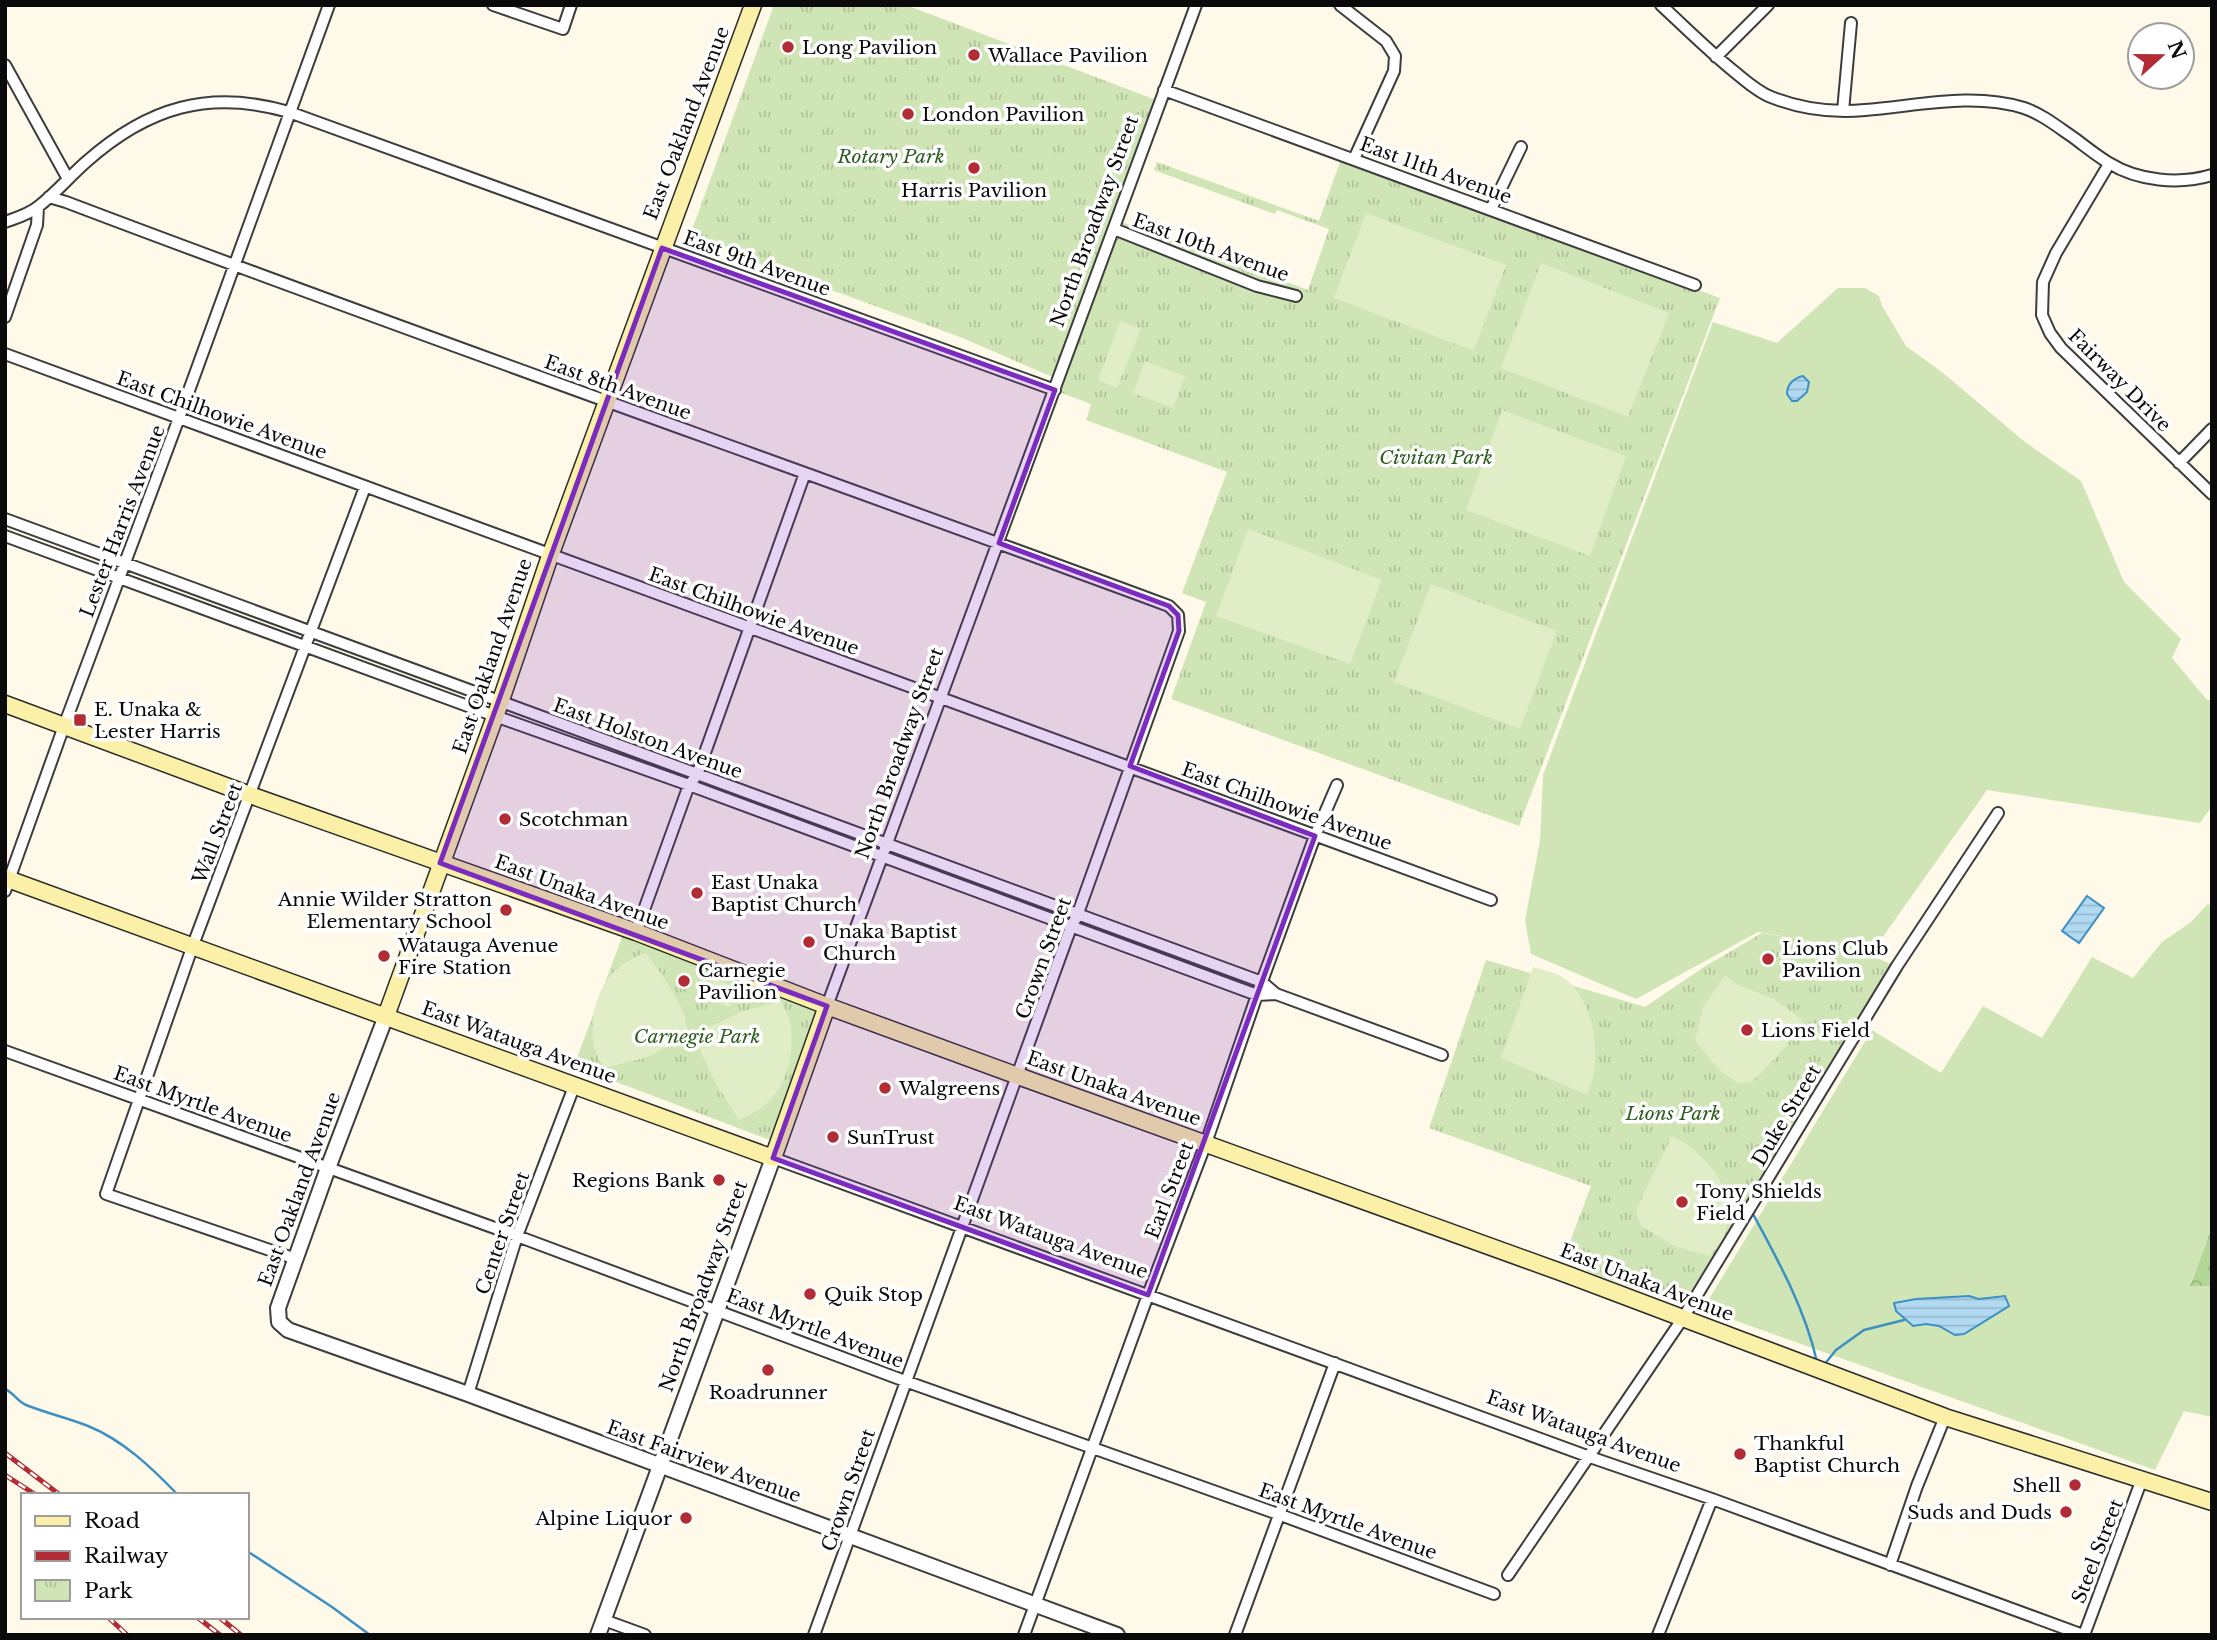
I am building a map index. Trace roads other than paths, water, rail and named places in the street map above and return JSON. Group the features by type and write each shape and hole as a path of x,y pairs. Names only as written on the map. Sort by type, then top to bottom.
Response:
{"main road":[{"name":"East Oakland Avenue","path":"386,1016 550,556 753,5"},
{"name":"East Unaka Avenue","path":"5,704 250,795 636,932 827,1006 1683,1318 1945,1417 2212,1502"},
{"name":"East Watauga Avenue","path":"7,883 193,945 773,1158"},
{"name":"North Broadway Street","path":"773,1158 827,1006"}],"street":[{"name":"Lester Harris Avenue","path":"7,883 180,418 329,5"},
{"path":"493,5 564,29 571,5"},
{"name":"North Broadway Street","path":"827,1006 1196,5"},
{"path":"1340,5 1386,41 1395,56 1394,71 1354,159"},
{"path":"1661,5 1716,57 1761,93 1808,108 1843,111 1932,101 1988,102 2024,108 2049,121 2109,164 2130,173 2166,180 2184,180 2212,174"},
{"path":"1716,57 1768,5"},
{"path":"1843,111 1850,23"},
{"path":"5,65 68,179"},
{"name":"East 11th Avenue","path":"1164,90 1695,285"},
{"name":"East 9th Avenue","path":"38,208 87,161 122,134 158,115 197,103 267,105 1055,390"},
{"path":"1491,209 1521,147"},
{"name":"Fairway Drive","path":"2109,164 2047,270 2041,297 2042,315 2061,348 2212,494"},
{"name":"East 8th Avenue","path":"49,197 999,543 1175,610"},
{"path":"5,222 38,208 37,225 5,317"},
{"name":"East 10th Avenue","path":"1114,229 1257,286 1296,296"},
{"name":"East Chilhowie Avenue","path":"5,354 1491,900"},
{"path":"2179,463 2212,429"},
{"path":"636,932 689,785 697,775 804,473"},
{"name":"Wall Street","path":"296,1259 106,1194 193,945 365,487"},
{"name":"East Holston Avenue","path":"5,519 310,632 497,710 689,785 1257,995 1276,994"},
{"name":"East Holston Avenue","path":"5,536 305,647 697,775 1262,982 1276,994 1442,1055"},
{"name":"Crown Street","path":"814,1635 1179,631 1180,622 1175,610"},
{"name":"Earl Street","path":"1024,1635 1206,1143 1315,836 1337,785"},
{"name":"Duke Street","path":"1508,1575 1683,1318 1897,966 1998,813"},
{"name":"East Oakland Avenue","path":"279,1322 278,1308 386,1016"},
{"name":"East Myrtle Avenue","path":"5,1051 1494,1594"},
{"name":"Center Street","path":"468,1394 517,1236 575,1084"},
{"name":"North Broadway Street","path":"598,1635 773,1158"},
{"name":"East Watauga Avenue","path":"773,1158 2084,1635"},
{"name":"East Fairview Avenue","path":"279,1322 288,1330 1117,1635"},
{"path":"1234,1635 1335,1363"},
{"path":"1891,1565 1916,1486 1945,1417"},
{"name":"Steel Street","path":"2084,1635 2143,1479"},
{"path":"1658,1635 1712,1499"},
{"path":"604,1620 645,1635"}],"water":[{"path":"1803,376 1809,382 1807,392 1797,401 1792,401 1787,394 1788,387"},
{"path":"2087,896 2104,908 2079,943 2062,931"},
{"path":"1969,1296 1979,1299 2005,1296 2009,1306 1964,1334 1955,1335 1939,1326 1913,1326 1896,1311 1894,1303 1916,1299"}],"waterway":[{"path":"1753,1214 1782,1268 1806,1323 1817,1362"},
{"path":"1824,1365 1836,1350 1864,1330 1904,1320"},
{"path":"5,1389 26,1405 88,1426 113,1439 147,1465 176,1493"},
{"path":"248,1552 370,1635"}],"railway":[{"path":"5,1453 57,1493"},
{"path":"5,1475 33,1493"},
{"path":"110,1619 127,1635"},
{"path":"200,1619 220,1635"},
{"path":"221,1619 241,1635"}],"place":[{"name":"Long Pavilion","path":"788,47"},
{"name":"Wallace Pavilion","path":"974,55"},
{"name":"London Pavilion","path":"908,114"},
{"name":"Harris Pavilion","path":"974,168"},
{"name":"E. Unaka & Lester Harris","path":"80,720"},
{"name":"Scotchman","path":"505,819"},
{"name":"East Unaka Baptist Church","path":"697,893"},
{"name":"Annie Wilder Stratton Elementary School","path":"506,910"},
{"name":"Unaka Baptist Church","path":"809,942"},
{"name":"Watauga Avenue Fire Station","path":"384,956"},
{"name":"Lions Club Pavilion","path":"1768,959"},
{"name":"Carnegie Pavilion","path":"684,981"},
{"name":"Lions Field","path":"1747,1030"},
{"name":"Walgreens","path":"885,1088"},
{"name":"SunTrust","path":"833,1137"},
{"name":"Regions Bank","path":"719,1180"},
{"name":"Tony Shields Field","path":"1682,1202"},
{"name":"Quik Stop","path":"810,1294"},
{"name":"Roadrunner","path":"768,1370"},
{"name":"Thankful Baptist Church","path":"1740,1454"},
{"name":"Shell","path":"2075,1485"},
{"name":"Suds and Duds","path":"2066,1512"},
{"name":"Alpine Liquor","path":"686,1518"}],"park label":[{"name":"Rotary Park","path":"891,156"},
{"name":"Civitan Park","path":"1436,457"},
{"name":"Carnegie Park","path":"697,1036"},
{"name":"Lions Park","path":"1673,1113"}]}
